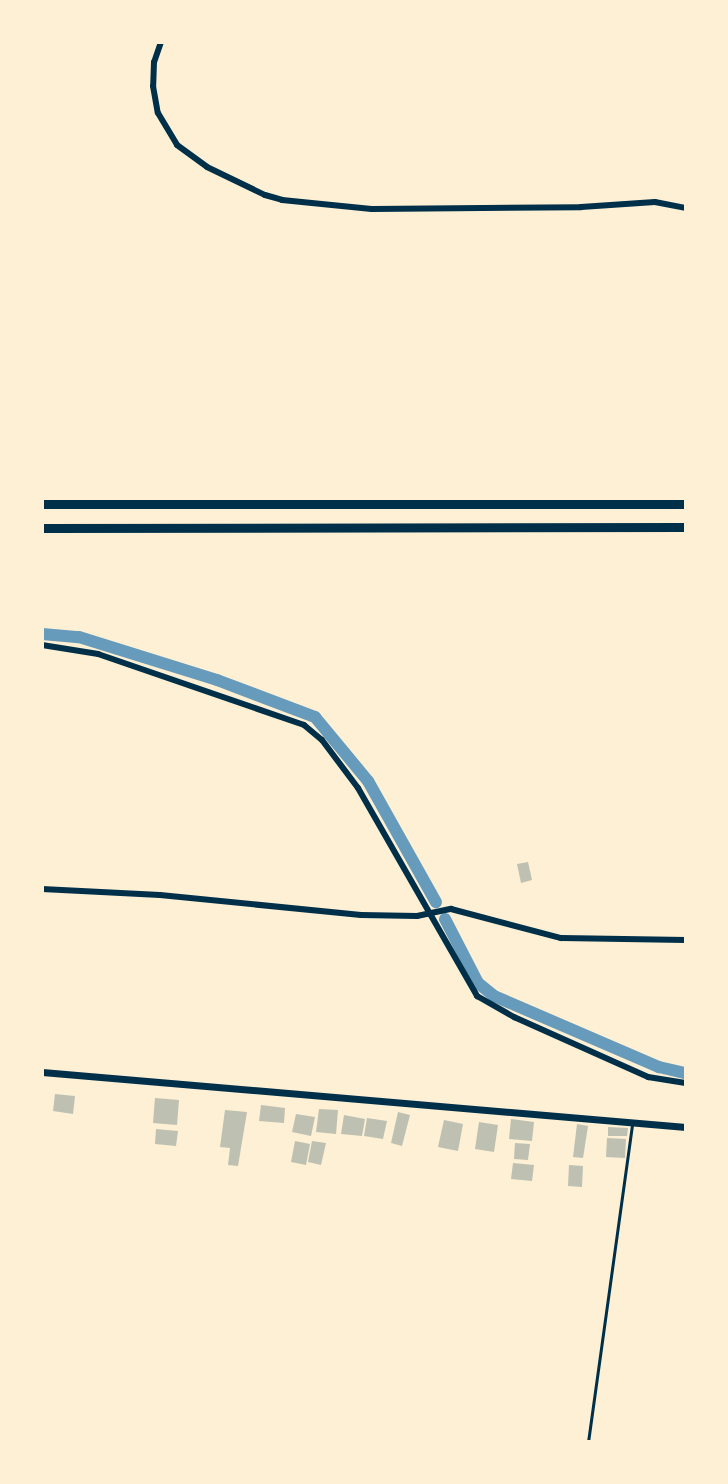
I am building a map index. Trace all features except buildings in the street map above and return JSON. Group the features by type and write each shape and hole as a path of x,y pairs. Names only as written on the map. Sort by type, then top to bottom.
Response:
{"highway":[{"path":"42,504 686,504"},
{"path":"42,528 686,527"}],"street":[{"path":"161,42 154,62 153,86 158,113 177,145 207,167 265,195 282,200 372,209 581,207 655,202 686,208"},
{"path":"42,645 73,648 109,658 304,725 322,740 358,788 469,986 490,1005 648,1077 686,1083"},
{"path":"42,889 160,895 361,915 429,914 444,910 470,912 525,930 580,941 641,937 686,940"},
{"path":"42,1072 686,1127"}],"lane":[{"path":"588,1442 633,1121"}],"waterway":[{"path":"42,634 79,637 217,680 315,717 368,781 436,902"},
{"path":"445,919 478,983 494,996 659,1067 686,1073"}]}
